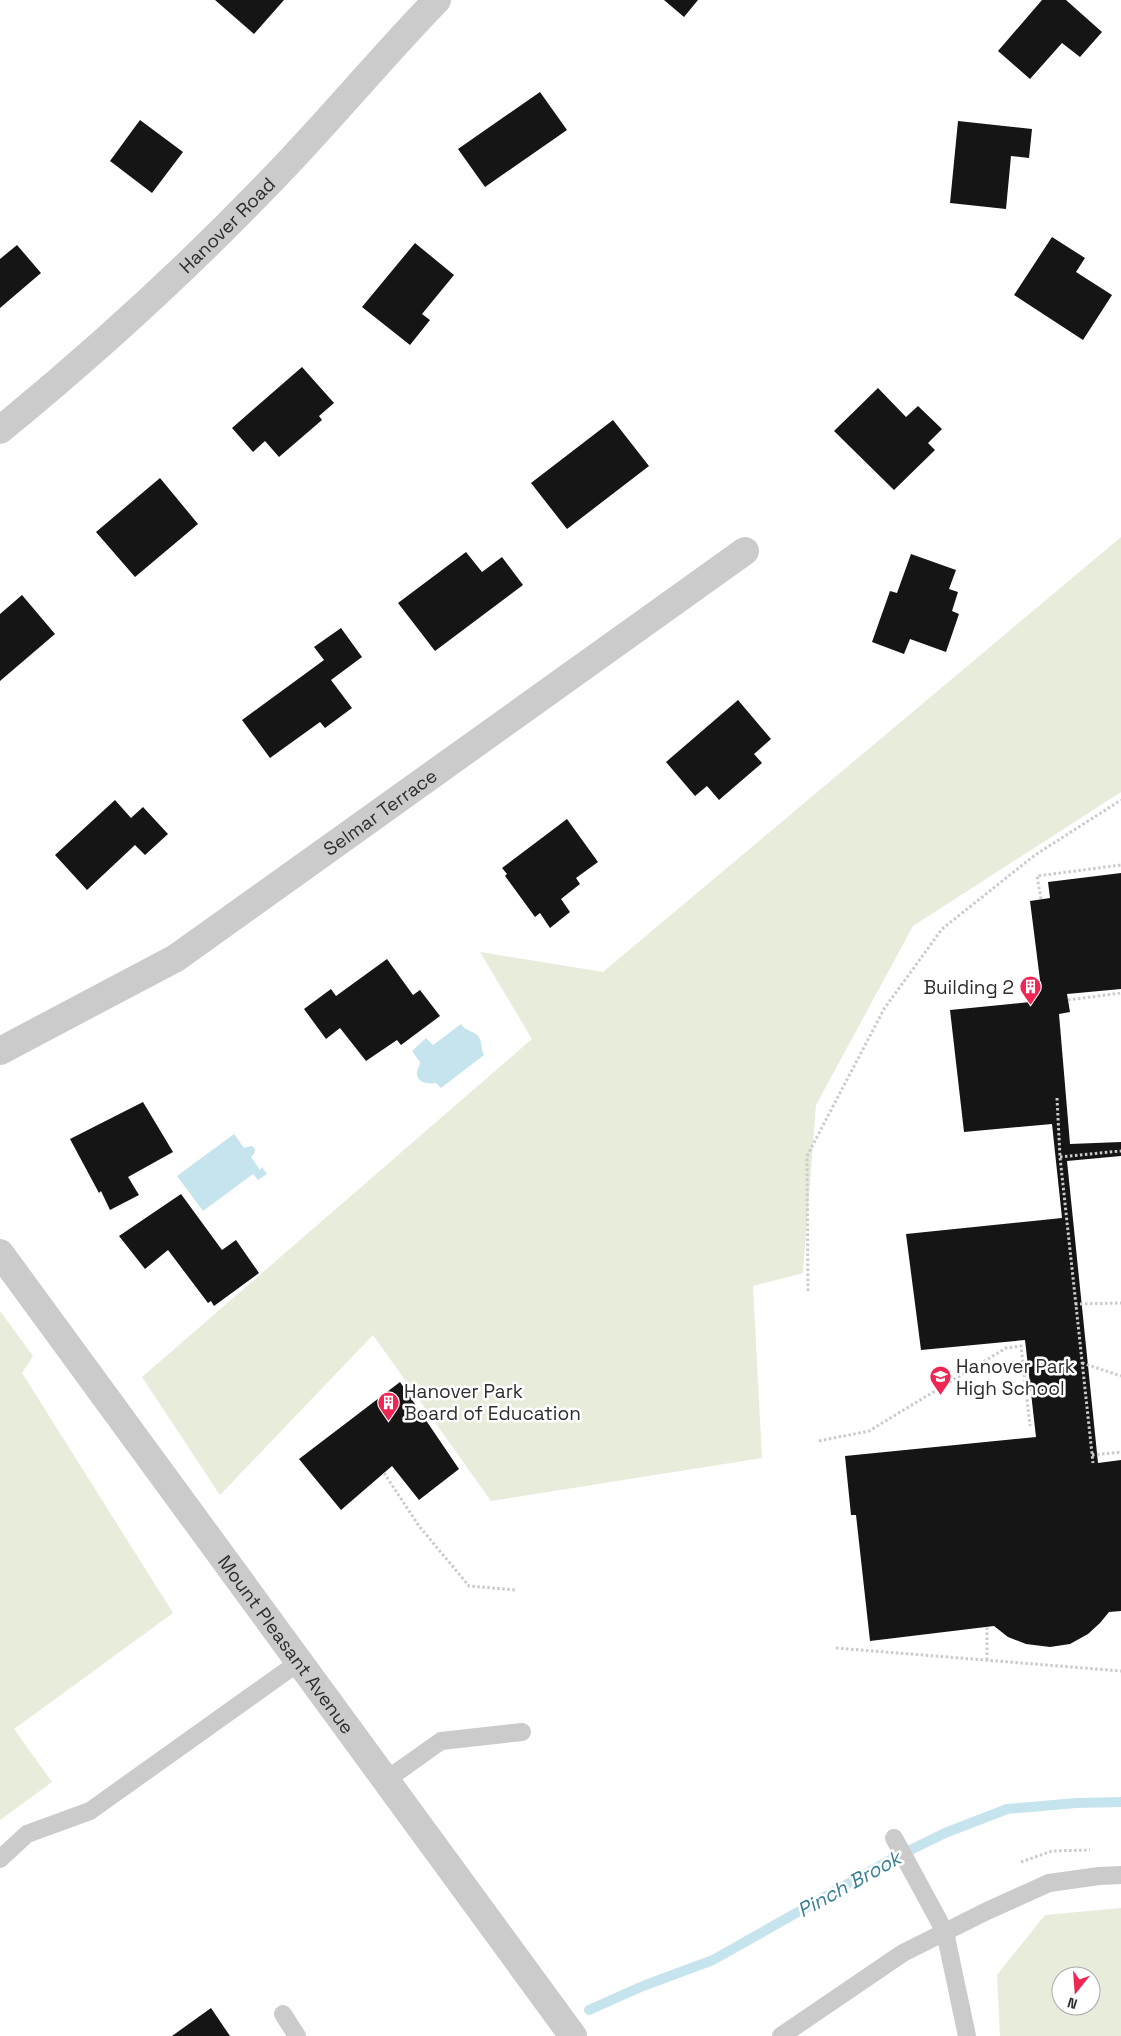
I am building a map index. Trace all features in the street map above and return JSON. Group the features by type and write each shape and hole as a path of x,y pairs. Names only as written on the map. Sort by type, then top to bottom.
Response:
{"street":[{"name":"Hanover Road","path":"0,430 62,380 175,278 267,186 437,0"},
{"name":"Selmar Terrace","path":"0,1051 176,958 745,551"},
{"name":"Mount Pleasant Avenue","path":"0,1253 574,2036"}],"lane":[{"path":"0,1859 27,1834 90,1811 299,1662"},
{"path":"386,1780 441,1741 522,1732"},
{"path":"894,1838 945,1932 967,2036"},
{"path":"781,2036 903,1953 1048,1882 1121,1875"},
{"path":"283,2014 297,2036"}],"path":[{"path":"808,1291 807,1156 884,1009 942,929 1035,855 1121,800"},
{"path":"1041,899 1037,876 1121,865"},
{"path":"1068,1000 1121,993"},
{"path":"1057,1098 1060,1157 1093,1463"},
{"path":"1060,1157 1121,1151"},
{"path":"1075,1304 1121,1303"},
{"path":"819,1441 869,1431 1006,1348 1021,1346 1030,1426"},
{"path":"1082,1363 1121,1376"},
{"path":"1092,1455 1121,1452"},
{"path":"384,1473 419,1526 469,1586 516,1590"},
{"path":"987,1626 987,1660"},
{"path":"836,1648 1121,1670"},
{"path":"1021,1862 1052,1850 1091,1850"}],"green space":[{"path":"1121,537 1121,792 913,926 816,1105 803,1273 753,1286 762,1458 491,1501 373,1335 220,1495 142,1377 532,1039 480,952 603,972"},
{"path":"0,1311 33,1356 22,1373 173,1613 14,1729 52,1782 0,1820"},
{"path":"1121,1908 1121,2036 1000,2036 997,1975 1045,1915"}],"water":[{"path":"461,1024 464,1028 478,1036 484,1055 441,1088 436,1083 429,1084 420,1080 417,1071 420,1062 412,1051 426,1038 433,1045"},
{"path":"234,1134 244,1148 252,1146 255,1149 251,1157 260,1170 262,1167 267,1174 258,1180 253,1174 203,1211 177,1176"}],"building":[{"path":"215,0 284,0 254,34"},
{"path":"664,0 698,0 684,17"},
{"path":"1042,0 1066,0 1102,32 1080,57 1062,43 1030,79 998,51"},
{"path":"540,92 567,130 485,187 458,149"},
{"path":"140,120 183,152 152,193 110,161"},
{"path":"958,121 1032,129 1029,158 1011,156 1006,209 950,203"},
{"path":"1052,237 1085,258 1076,272 1112,295 1083,340 1014,295"},
{"path":"415,243 454,275 422,314 430,320 410,345 362,307"},
{"path":"17,245 41,273 0,308 0,259"},
{"path":"302,367 334,403 319,416 322,420 279,457 265,441 253,452 232,428"},
{"path":"878,388 906,417 918,406 942,429 928,443 935,450 894,490 834,431"},
{"path":"613,420 649,466 567,529 531,483"},
{"path":"160,478 198,524 135,577 96,532"},
{"path":"466,552 482,572 502,557 523,585 435,651 398,603"},
{"path":"911,554 956,570 949,589 958,592 952,611 959,614 946,652 910,639 904,654 872,642 890,591 897,593"},
{"path":"22,595 55,634 0,681 0,614"},
{"path":"341,628 362,657 331,680 352,708 325,728 320,722 270,758 242,720 324,660 314,647"},
{"path":"738,700 771,739 754,754 762,763 719,800 707,786 695,796 666,762"},
{"path":"115,800 131,818 143,807 168,834 145,855 135,845 87,890 55,855"},
{"path":"567,819 598,862 576,878 580,884 561,899 570,912 550,928 540,913 535,917 505,876 507,874 502,868"},
{"path":"1121,873 1121,989 1067,994 1070,1012 1059,1014 1070,1144 1121,1142 1121,1156 1067,1161 1098,1463 1121,1460 1121,1611 1109,1612 1088,1634 1070,1644 1050,1647 1026,1644 1008,1637 994,1626 870,1641 856,1515 851,1515 845,1456 1036,1437 1025,1340 921,1350 906,1234 1062,1218 1052,1124 964,1132 950,1010 1030,1002 1027,982 1040,980 1030,901 1050,898 1048,882"},
{"path":"387,959 413,995 420,990 440,1016 401,1045 397,1040 366,1061 340,1028 326,1039 304,1009 331,989 336,996"},
{"path":"143,1102 173,1152 128,1177 139,1195 110,1210 70,1139"},
{"path":"181,1194 222,1250 236,1240 259,1273 214,1306 211,1301 208,1303 168,1250 145,1269 119,1236"},
{"name":"Hanover Park Board of Education","path":"400,1382 459,1469 419,1500 392,1466 341,1510 299,1459"},
{"path":"211,2008 230,2036 172,2036"}],"waterway":[{"name":"Pinch Brook","path":"589,2010 643,1986 713,1960 888,1861 945,1833 1007,1809 1076,1803 1121,1802"}],"place":[{"name":"Building 2","path":"1030,1006"},
{"name":"Hanover Park High School","path":"940,1396"},
{"name":"Hanover Park Board of Education","path":"388,1421"}]}
